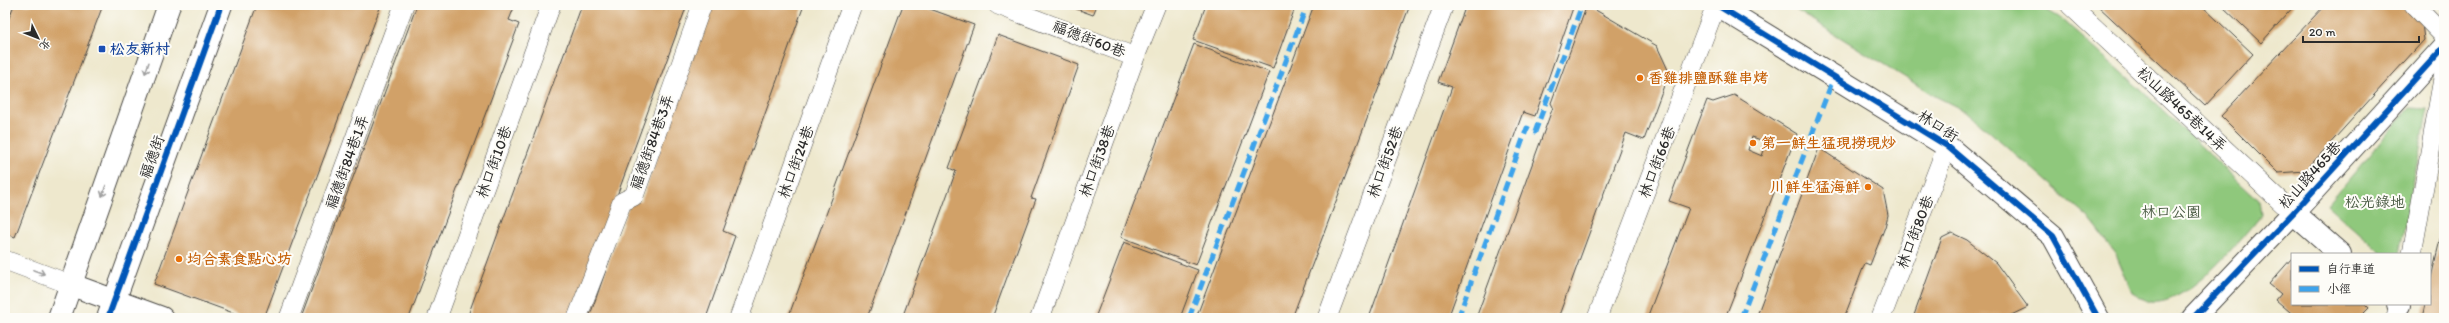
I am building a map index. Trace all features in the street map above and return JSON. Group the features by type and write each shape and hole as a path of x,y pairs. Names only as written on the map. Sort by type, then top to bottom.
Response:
{"street":[{"path":"59,318 72,285 169,5"},
{"name":"福德街","path":"112,309 220,5"},
{"name":"林口街","path":"1717,5 1948,146 2053,236 2098,318"},
{"name":"松山路465巷","path":"2193,318 2293,213 2444,47"},
{"path":"2293,213 2339,253"},
{"path":"72,285 112,309 162,318"}],"lane":[{"name":"福德街84巷1弄","path":"289,318 404,5"},
{"name":"林口街10巷","path":"438,318 551,5"},
{"name":"福德街84巷3弄","path":"577,318 622,202 634,196 702,5"},
{"name":"林口街24巷","path":"739,318 852,5"},
{"name":"福德街60巷","path":"998,5 1135,57"},
{"name":"林口街38巷","path":"1040,318 1135,57 1156,5"},
{"name":"林口街52巷","path":"1327,318 1444,5"},
{"name":"林口街66巷","path":"1597,318 1717,5"},
{"name":"松山路465巷14弄","path":"2070,5 2293,213"},
{"path":"2414,5 2444,36"},
{"path":"2412,253 2444,73"},
{"name":"林口街80巷","path":"1881,318 1948,146"},
{"path":"5,260 72,285"}],"green space":[{"name":"林口公園","path":"1788,5 2038,5 2062,19 2154,102 2259,201 2261,215 2212,270 2196,283 2180,294 2165,301 2151,302 2146,300 2132,292 2116,254 2088,217 1967,112 1935,96"},
{"name":"松光錄地","path":"2409,108 2428,109 2399,253 2381,253 2327,205"}],"building":[{"path":"14,5 103,5 15,237 5,233 5,28"},
{"path":"257,5 381,5 264,318 247,318 154,284"},
{"path":"417,5 515,5 509,20 519,24 409,318 301,318"},
{"path":"582,5 687,5 572,318 467,318"},
{"path":"711,5 804,5 723,231 735,236 706,318 589,318 631,199 641,202"},
{"path":"903,5 919,5 974,25 901,226 867,318 788,318"},
{"path":"1066,5 1097,5 1093,15"},
{"path":"1206,5 1296,5 1273,68 1193,40"},
{"path":"1314,5 1410,5 1292,318 1196,318"},
{"path":"1466,5 1574,5 1535,116 1523,112 1448,318 1369,318 1452,87 1438,82"},
{"path":"1587,5 1657,46 1669,72 1644,140 1626,133 1558,318 1476,318 1553,107 1551,103"},
{"path":"2097,5 2201,5 2253,54 2205,106"},
{"path":"2221,5 2295,5 2261,43"},
{"path":"2325,5 2409,5 2421,15 2424,40 2305,171 2278,173 2221,116"},
{"path":"998,35 1079,65 1031,198 1036,199 992,318 902,318 956,171 949,168"},
{"path":"1194,44 1269,72 1196,265 1121,237"},
{"path":"1734,95 1797,134 1725,318 1647,318 1689,208 1669,201 1707,100 1713,102","holes":["1752,137 1767,142 1762,156 1748,150"]},
{"path":"1819,148 1883,190 1888,215 1885,227 1870,265 1865,263 1844,318 1756,318"},
{"path":"2444,223 2444,318 2422,318 2425,305 2431,305 2431,278"},
{"path":"1952,233 1967,240 1996,263 2028,307 2005,318 1913,318 1942,238"},
{"path":"1124,242 1198,270 1180,318 1095,318"},
{"path":"2291,259 2291,305 2366,305 2369,308 2364,313 2365,318 2297,318 2276,300 2281,294 2269,284"}],"marked path":[{"path":"1189,318 1307,5"},
{"path":"1458,318 1527,128 1535,132 1582,5"},
{"path":"1741,318 1834,77"}],"cycle path":[{"path":"108,318 221,5"},
{"path":"1717,5 1947,146 2053,236 2098,318"},
{"path":"2193,318 2293,213 2444,47"}],"place":[{"name":"松友新村","path":"102,49"},
{"name":"香雞排鹽酥雞串烤","path":"1640,78"},
{"name":"第一鮮生猛現撈現炒","path":"1753,143"},
{"name":"川鮮生猛海鮮","path":"1868,187"},
{"name":"均合素食點心坊","path":"179,259"}]}
